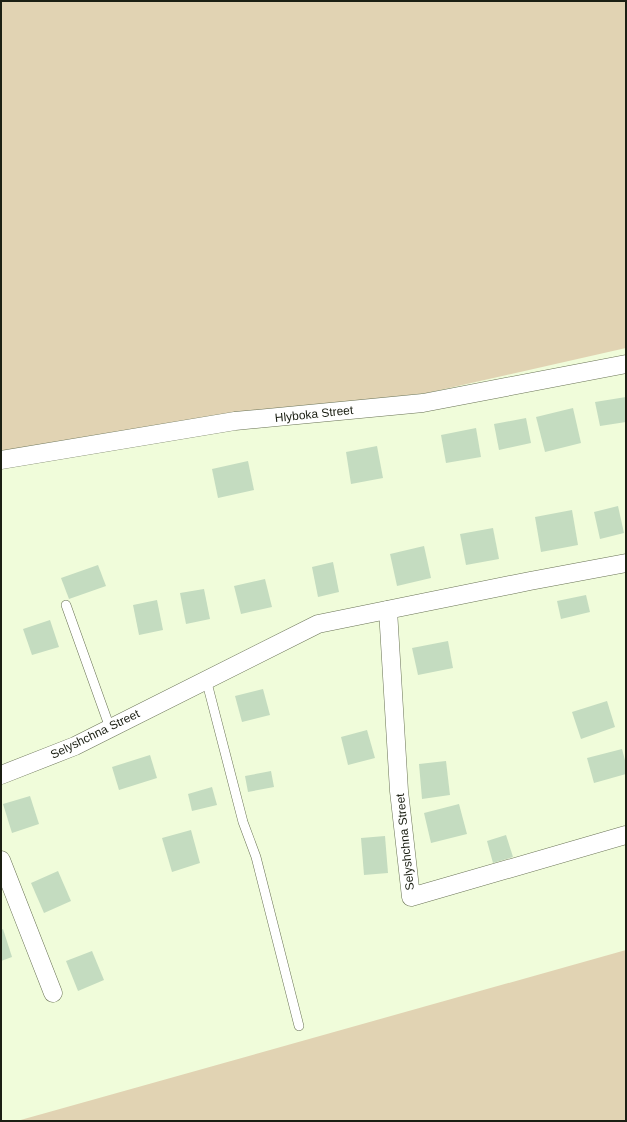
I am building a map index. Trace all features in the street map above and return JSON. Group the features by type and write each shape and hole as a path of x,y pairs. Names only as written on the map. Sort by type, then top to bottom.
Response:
{"street":[{"name":"Hlyboka Street","path":"1,460 235,421 423,403 626,364"},
{"name":"Selyshchna Street","path":"1,775 75,746 318,624 626,563"},
{"name":"Selyshchna Street","path":"388,610 399,791 411,897 626,835"},
{"path":"1,860 53,993"}],"lane":[{"path":"66,605 110,728"},
{"path":"206,679 243,822 256,857 300,1026"}],"shaded area":[{"path":"1,1 626,1 626,348 427,393 156,426 1,454"},
{"path":"626,950 626,1121 17,1121"}],"building":[{"path":"626,397 626,422 600,426 595,402"},
{"path":"573,408 581,443 545,452 536,417"},
{"path":"526,418 531,443 499,450 494,424"},
{"path":"476,428 481,457 446,463 441,435"},
{"path":"377,446 383,478 351,484 346,452"},
{"path":"248,461 254,490 218,498 212,469"},
{"path":"618,506 624,533 600,539 594,512"},
{"path":"572,510 578,545 541,552 535,517"},
{"path":"493,528 499,559 466,565 460,534"},
{"path":"424,546 431,578 397,586 390,554"},
{"path":"333,562 339,592 318,597 312,567"},
{"path":"98,565 106,586 69,599 61,578"},
{"path":"265,579 272,607 241,614 234,586"},
{"path":"204,589 210,619 186,624 180,593"},
{"path":"586,595 590,612 561,619 557,601"},
{"path":"157,600 163,630 139,635 133,605"},
{"path":"50,620 59,647 32,655 23,629"},
{"path":"448,641 453,668 418,675 412,648"},
{"path":"263,689 270,715 242,722 235,696"},
{"path":"607,701 615,727 581,739 572,712"},
{"path":"367,730 375,758 348,765 341,737"},
{"path":"622,749 626,764 626,774 594,783 587,758"},
{"path":"150,755 157,778 119,790 112,767"},
{"path":"446,761 450,795 422,799 419,764"},
{"path":"271,771 274,787 248,792 245,776"},
{"path":"212,787 217,805 192,811 188,794"},
{"path":"30,796 39,824 12,833 3,804"},
{"path":"459,804 467,834 431,843 424,813"},
{"path":"191,830 200,863 172,872 162,838"},
{"path":"506,835 513,857 493,863 487,841"},
{"path":"385,836 388,873 364,875 361,838"},
{"path":"58,871 71,901 44,913 31,883"},
{"path":"3,929 12,957 1,961 1,930"},
{"path":"92,951 104,980 78,991 66,961"}]}
